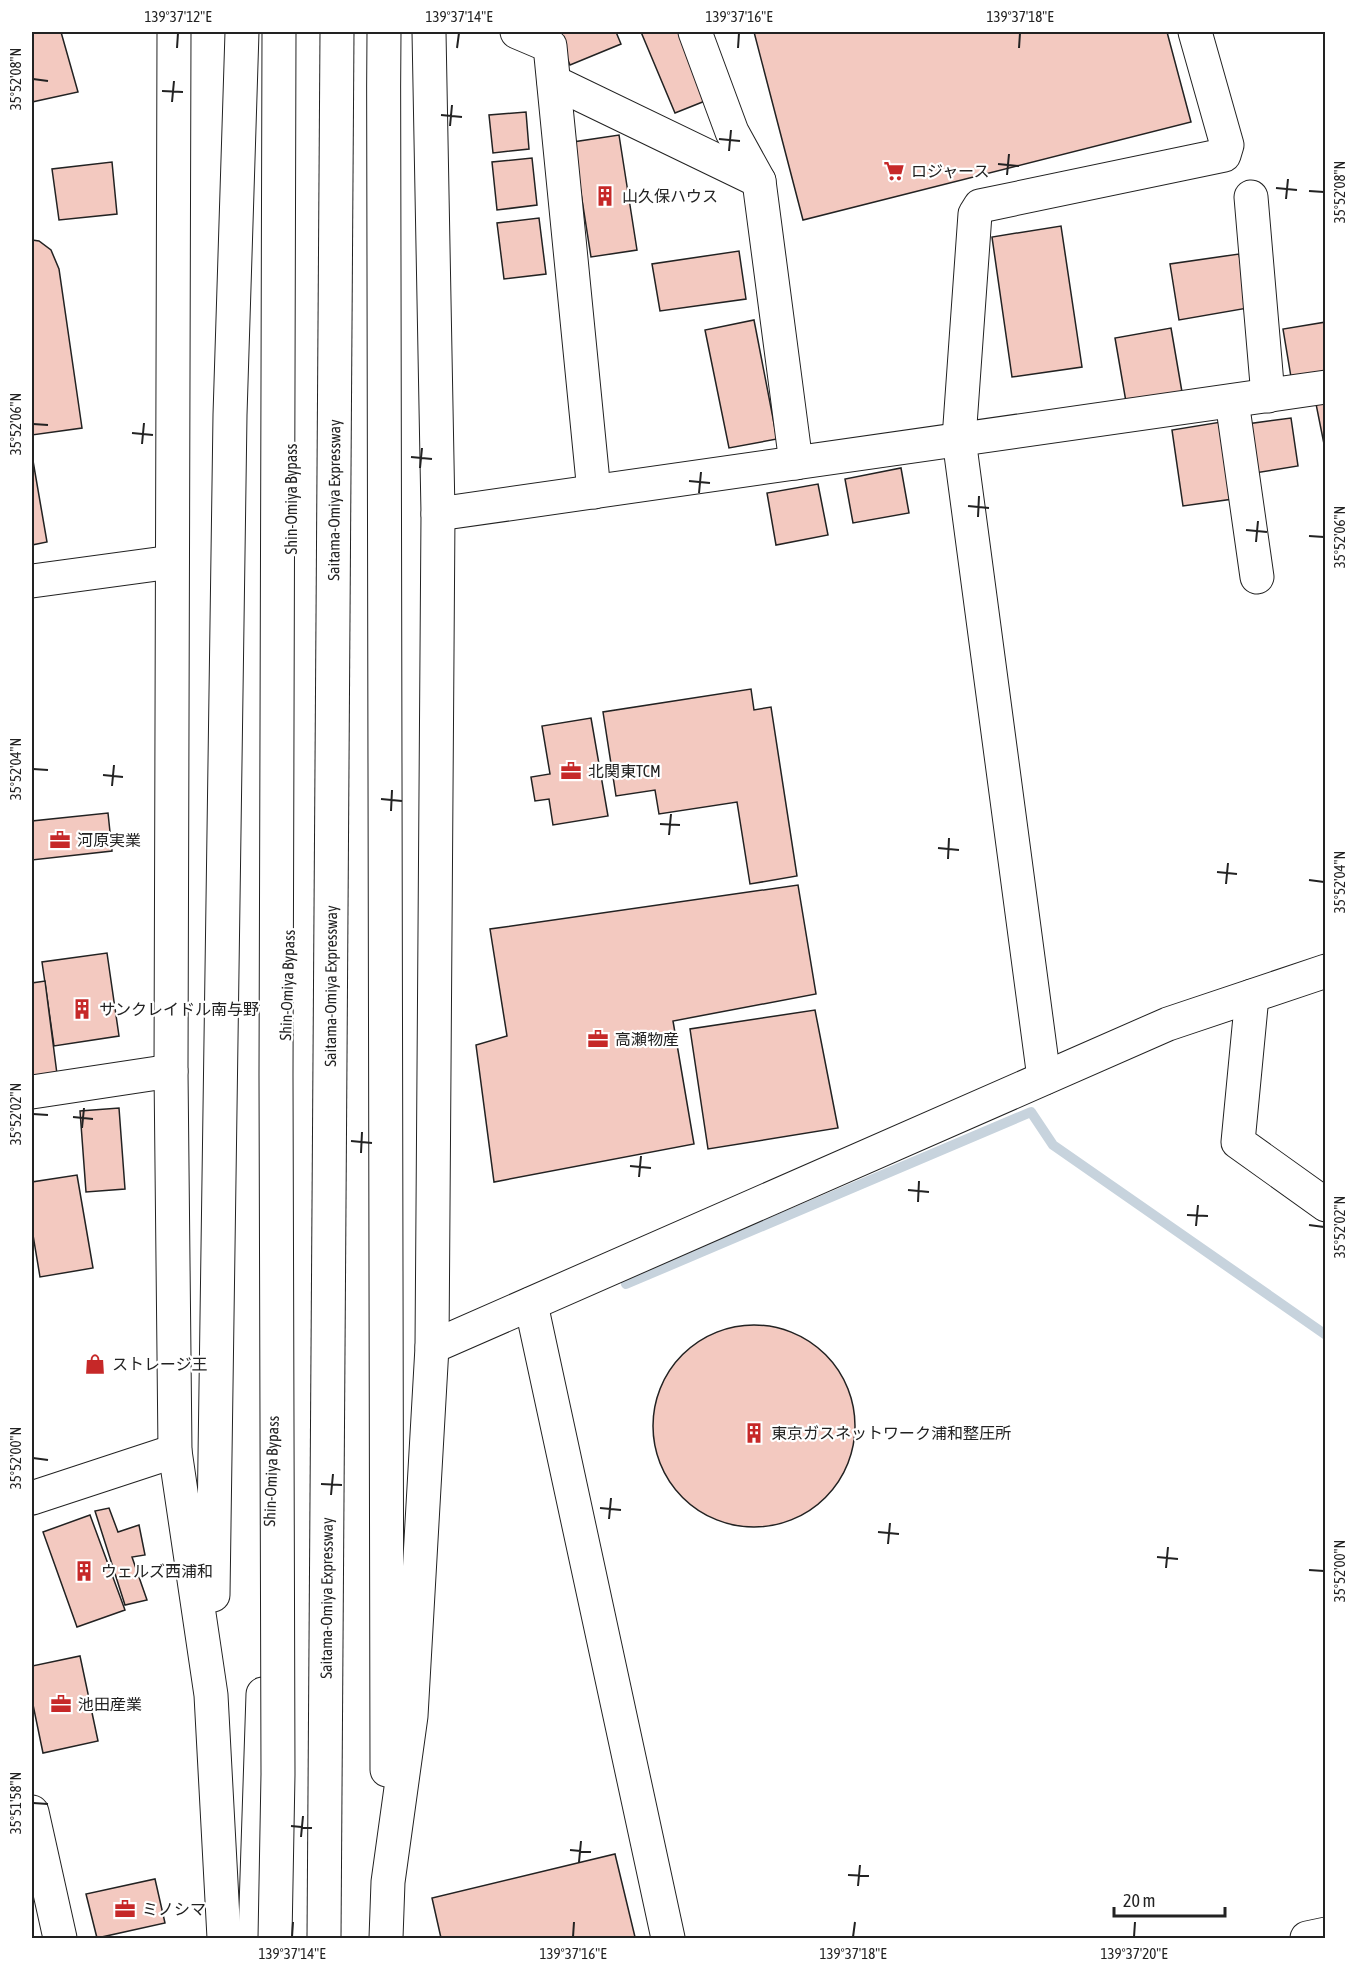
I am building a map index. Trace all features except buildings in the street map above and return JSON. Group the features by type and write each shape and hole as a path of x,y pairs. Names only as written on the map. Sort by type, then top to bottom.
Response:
{"main road":[{"path":"174,32 171,1071 175,1451 211,1695"},
{"path":"224,1938 211,1695 230,415 242,32"},
{"path":"275,1938 278,1774 276,1063 279,32"},
{"name":"Shin-Omiya Bypass","path":"255,1938 289,921 294,32"},
{"name":"Shin-Omiya Bypass","path":"326,32 325,922 340,1938"},
{"name":"Saitama-Omiya Expressway","path":"324,1938 337,32"},
{"path":"384,32 381,409 383,1407 388,1882 386,1938"},
{"path":"388,1882 411,1716 432,1347 438,514 429,32"},
{"path":"517,32 550,46 594,492"},
{"path":"695,32 732,132 759,181 796,463"},
{"path":"1044,1078 959,439 975,214 980,206 1224,155 1227,145 1196,32"},
{"path":"554,82 759,181"},
{"path":"1251,197 1268,396"},
{"path":"438,514 1326,387"},
{"path":"1232,401 1257,577"},
{"path":"32,581 172,562"},
{"path":"432,1347 1168,1024 1326,971"},
{"path":"1252,996 1238,1142 1326,1205"},
{"path":"32,1092 171,1071"},
{"path":"531,1304 668,1938"},
{"path":"32,1498 175,1451"},
{"path":"32,1812 37,1863 60,1938"},
{"path":"1308,1938 1326,1934"}],"waterway":[{"path":"626,1284 1031,1112 1053,1145 1326,1335"}],"place":[{"name":"ロジャース","path":"894,171"},
{"name":"山久保ハウス","path":"605,196"},
{"name":"北関東TCM","path":"571,771"},
{"name":"河原実業","path":"60,840"},
{"name":"サンクレイドル南与野","path":"82,1009"},
{"name":"高瀬物産","path":"598,1039"},
{"name":"ストレージ王","path":"95,1364"},
{"name":"東京ガスネットワーク浦和整圧所","path":"754,1433"},
{"name":"ウェルズ西浦和","path":"84,1571"},
{"name":"池田産業","path":"61,1704"},
{"name":"ミノシマ","path":"125,1909"}]}
